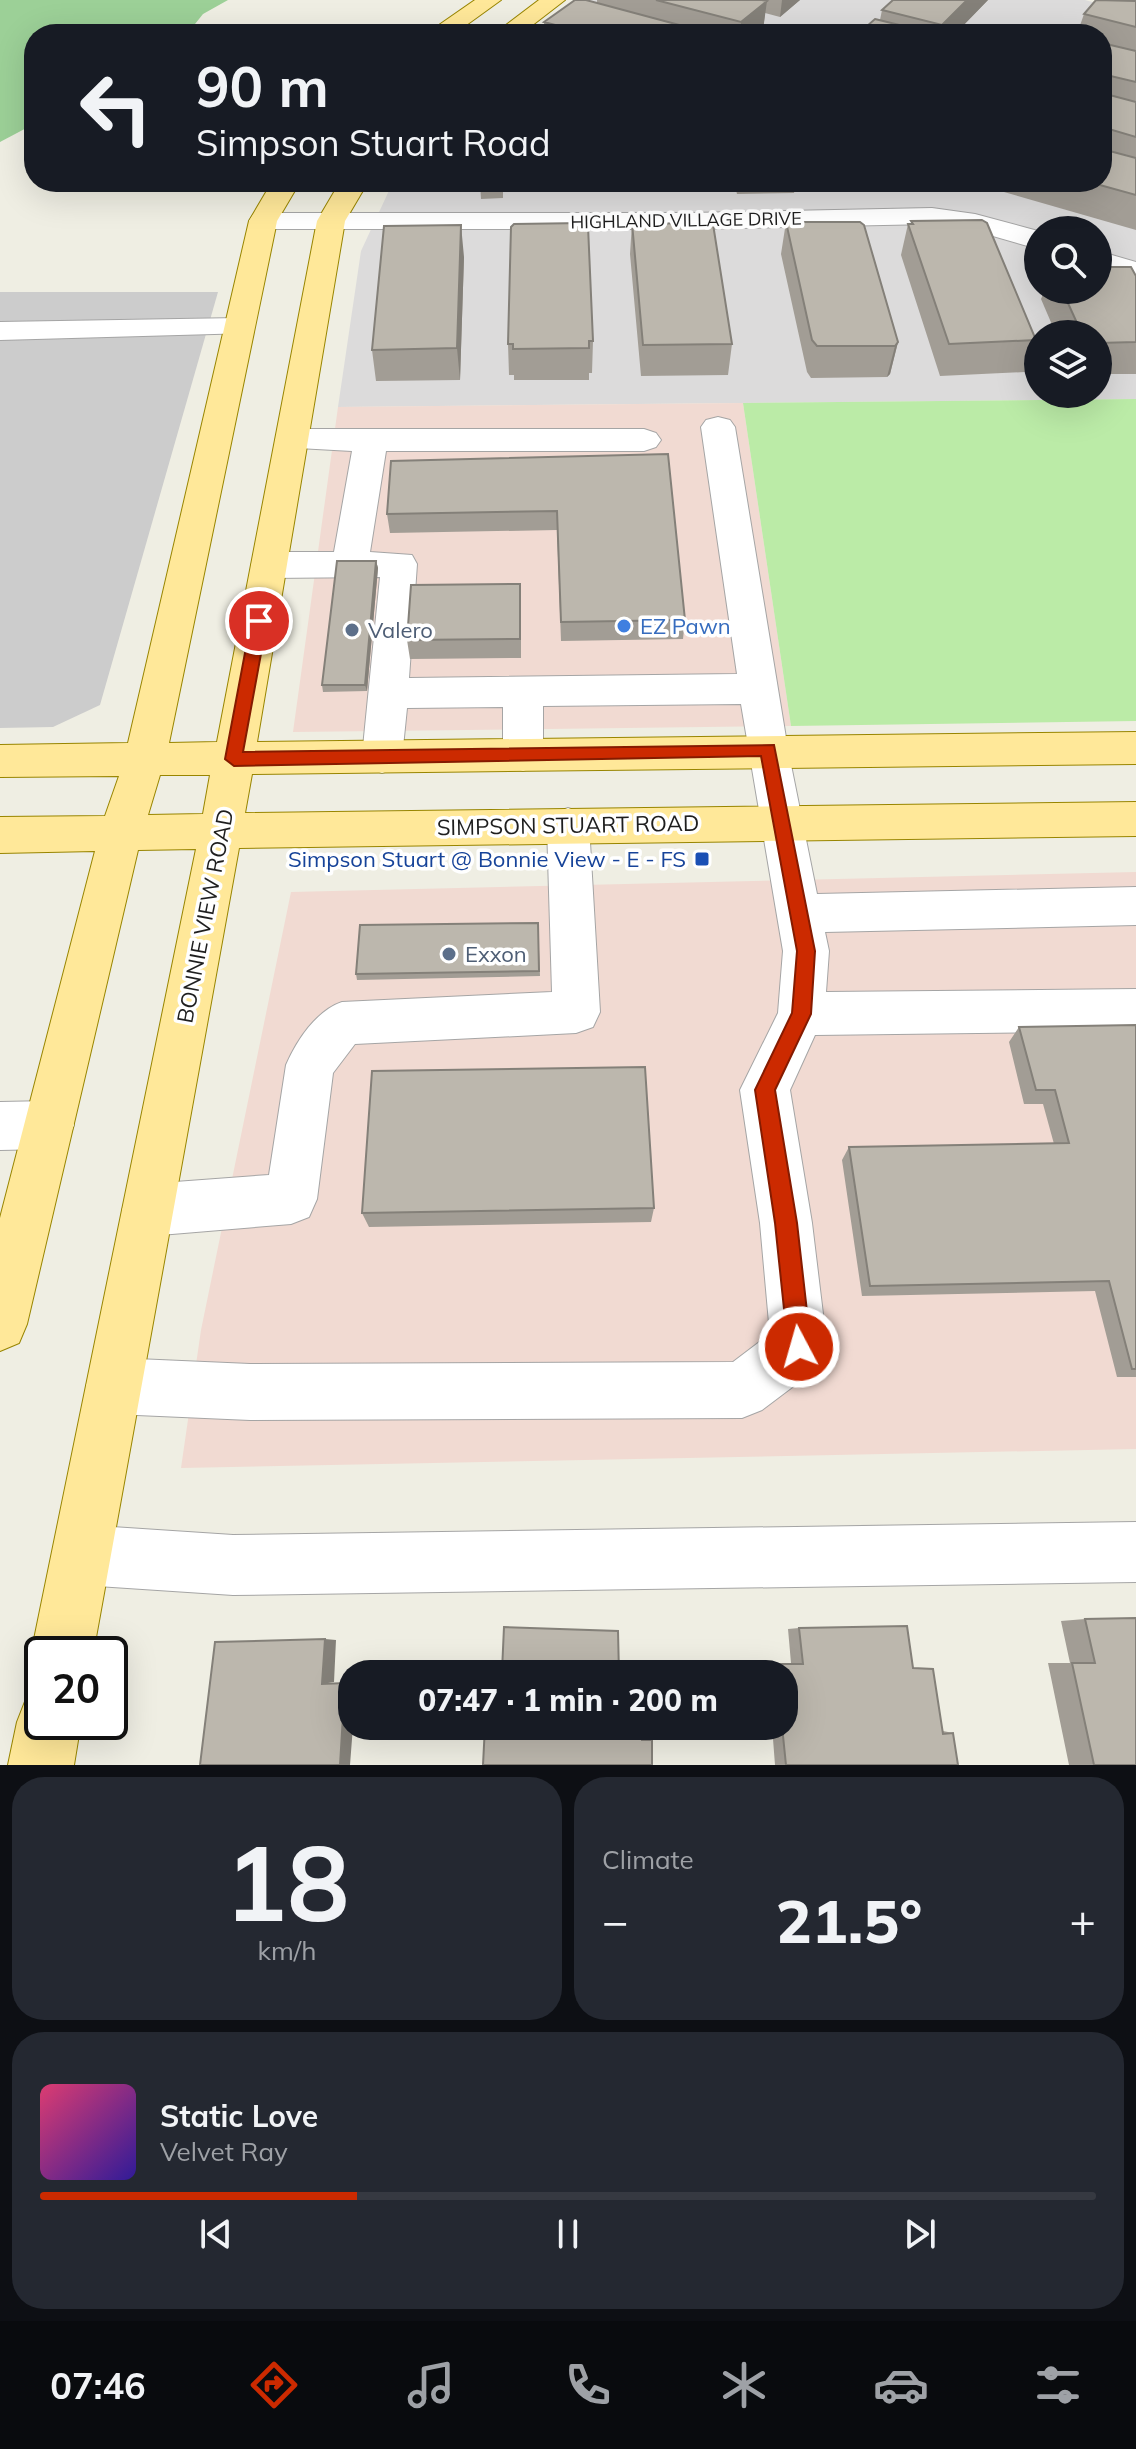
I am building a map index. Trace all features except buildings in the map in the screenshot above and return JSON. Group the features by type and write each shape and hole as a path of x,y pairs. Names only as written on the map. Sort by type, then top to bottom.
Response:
{"main road":[{"path":"453,24 490,0"},
{"path":"520,24 554,0"},
{"path":"0,1324 121,832 145,759 263,221 280,192"},
{"name":"BONNIE VIEW ROAD","path":"66,1636 221,830 331,221 348,192"},
{"path":"0,761 1136,748"},
{"name":"SIMPSON STUART ROAD","path":"0,835 780,821 1136,819"},
{"path":"41,1765 46,1740"}],"street":[{"name":"HIGHLAND VILLAGE DRIVE","path":"263,221 691,221 932,216 975,222 1024,236"},
{"path":"1112,264 1136,271"},
{"path":"0,331 239,327"},
{"path":"114,1386 250,1392 742,1390 799,1347 786,1223 765,1090 801,1014 806,951 768,750 718,427"},
{"path":"292,440 644,440"},
{"path":"350,564 371,440"},
{"path":"269,565 399,564 382,757"},
{"path":"388,693 759,689"},
{"path":"523,691 523,755"},
{"path":"148,1210 291,1199 310,1065 342,1023 576,1012 568,825"},
{"path":"798,913 1136,906"},
{"path":"801,1014 1136,1010"},
{"path":"0,1126 49,1125"},
{"path":"82,1555 233,1565 1136,1552"}],"shaded area":[{"path":"589,0 1085,0 1136,14 1136,399 1112,399 1112,320 1024,320 1024,400 338,407 361,251 388,192 1112,192 1112,24 556,24"},
{"path":"0,292 218,292 100,705 53,727 0,728"},
{"path":"743,403 791,726 293,732 338,407"},
{"path":"1136,872 1136,1449 181,1468 201,1330 291,892"}],"green space":[{"path":"0,0 228,0 203,14 195,24 24,24 24,129 0,142"},
{"path":"1112,399 1136,399 1136,721 791,726 743,403 1024,400 1024,408 1112,408"}],"place":[{"name":"EZ Pawn","path":"624,626"},
{"name":"Valero","path":"352,630"},
{"name":"Simpson Stuart @ Bonnie View - E - FS","path":"702,859"},
{"name":"Exxon","path":"449,954"}],"route":[{"path":"259,621 234,759 768,750 806,951 801,1014 765,1090 786,1223 799,1347"}]}
